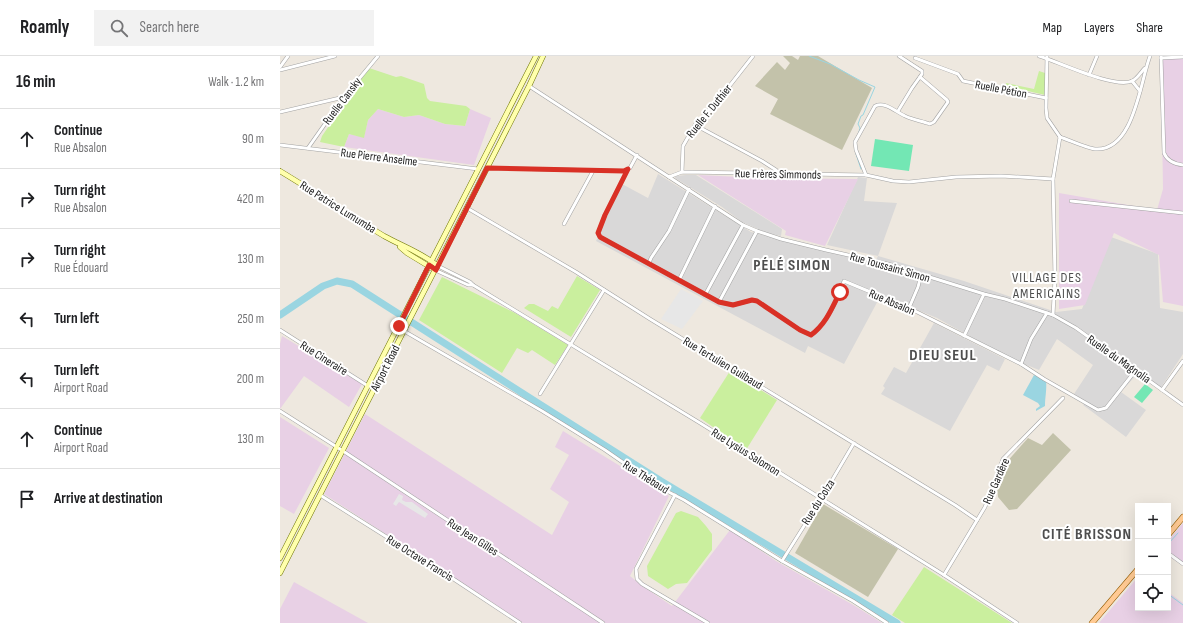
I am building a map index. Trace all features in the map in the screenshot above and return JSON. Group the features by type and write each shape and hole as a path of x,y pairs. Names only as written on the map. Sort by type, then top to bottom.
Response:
{"main road":[{"name":"Airport Road","path":"280,558 536,56"},
{"name":"Airport Road","path":"280,573 437,268 543,56"},
{"path":"523,83 529,86"},
{"name":"Rue Patrice Lumumba","path":"280,170 396,243 407,253 430,263 437,268"},
{"path":"1171,531 1183,517"},
{"path":"1092,623 1135,573"}],"street":[{"path":"280,67 288,56"},
{"path":"280,70 334,56"},
{"name":"Ruelle Cansky","path":"308,148 344,97 378,56"},
{"name":"Ruelle F. Duthier","path":"682,172 683,146 695,125 724,93 753,56"},
{"path":"898,111 922,74 922,71 899,56"},
{"path":"1039,56 1047,57 1089,75 1118,83 1132,81 1146,67"},
{"path":"1089,75 1097,56"},
{"path":"1047,57 1047,118 1060,137 1095,149 1106,148 1117,142 1124,134 1132,119 1150,56"},
{"path":"912,65 915,57"},
{"name":"Ruelle Pétion","path":"915,57 958,74 963,81 1046,98"},
{"path":"1182,165 1168,160 1164,153 1161,57 1183,57"},
{"path":"866,175 856,150 855,142 873,107 881,104 898,111 904,116 930,124 934,122 948,102 920,77"},
{"path":"1132,81 1140,91"},
{"path":"529,86 669,177"},
{"path":"280,112 344,97"},
{"path":"695,125 762,161 780,174"},
{"path":"1053,315 1055,278 1053,179 1060,137"},
{"name":"Rue Pierre Anselme","path":"280,145 478,169"},
{"path":"487,168 624,171 628,169 637,155"},
{"name":"Rue Absalon","path":"628,169 605,215 598,233 600,237 719,302 733,305 752,300 757,301 800,330 811,335 817,331 829,315 844,281 909,308 1021,364 1098,410 1106,408 1136,370"},
{"path":"564,224 594,171"},
{"name":"Rue Frères Simmonds","path":"669,177 682,172 866,175 893,181 909,182 956,177 1001,176 1053,179"},
{"name":"Rue Toussaint Simon","path":"669,177 743,225 757,231 781,239 888,264 1053,315"},
{"path":"649,263 669,231 689,189"},
{"path":"1070,202 1183,213"},
{"path":"679,280 715,206"},
{"name":"Rue Tertulien Guilbaud","path":"467,208 955,504 977,520"},
{"path":"705,295 743,225"},
{"path":"719,302 757,231"},
{"name":"Rue Lysius Salomon","path":"437,268 468,285 473,285 571,344 944,575 1017,623"},
{"path":"909,308 918,287 921,274"},
{"path":"540,394 604,290"},
{"path":"964,336 984,294"},
{"path":"1021,364 1032,339 1047,313"},
{"name":"Ruelle du Magnolia","path":"1053,315 1076,328 1183,405"},
{"name":"Rue Cineraire","path":"280,330 368,386"},
{"name":"Rue Thébaud","path":"405,330 542,411 605,450 657,486 853,601 887,623"},
{"path":"1162,390 1183,361"},
{"name":"Rue Gardère","path":"944,575 985,507 1003,459 1063,398"},
{"path":"280,411 336,447"},
{"name":"Rue du Colza","path":"782,560 821,499 854,443"},
{"name":"Rue Jean Gilles","path":"336,447 603,623"},
{"name":"Rue Octave Francis","path":"320,495 520,623"},
{"path":"674,495 636,568 637,579 642,584 708,623"},
{"path":"1171,555 1183,564"}],"shaded area":[{"path":"783,56 792,56 798,60 800,56 818,56 872,88 842,150 770,114 778,99 755,86 777,62 785,70 790,63"},
{"path":"1161,56 1183,56 1183,306 1163,302 1159,255 1114,233 1085,305 1059,309 1059,193 1157,210 1163,189"},
{"path":"378,109 404,117 419,115 445,124 465,126 470,109 491,118 474,165 344,147 349,134 364,137 368,120"},
{"path":"658,174 751,232 875,262 878,256 964,281 1056,312 1082,309 1111,237 1158,254 1160,308 1183,312 1183,354 1160,389 1138,373 1121,392 1146,410 1126,437 1083,405 1086,402 1074,394 1093,365 1057,339 1039,370 1007,357 937,318 881,295 844,364 808,346 805,353 596,241 622,184 648,198"},
{"path":"696,175 782,229 781,236 767,233 742,222 722,207 675,178 676,176"},
{"path":"698,175 762,178 858,179 825,246 785,235 786,231"},
{"path":"858,177 867,178 864,201 897,203 878,256 827,245"},
{"path":"681,289 703,301 682,329 661,319"},
{"path":"934,323 1005,359 999,371 987,365 950,431 881,394 885,388 883,386 894,367 906,373"},
{"path":"282,336 362,384 349,407 304,376 280,409 280,344"},
{"path":"365,414 552,535 569,502 550,489 569,455 555,447 563,431 669,496 630,576 672,606 730,530 776,561 882,623 523,623 324,494"},
{"path":"280,417 329,448 294,514 280,506"},
{"path":"1053,433 1071,450 1017,509 1009,510 998,497 997,484 1005,464 1028,438 1042,445"},
{"path":"399,494 403,496 402,500 412,502 428,514 425,518 399,502 396,506 393,504"},
{"path":"823,504 898,549 868,597 795,553"},
{"path":"1183,523 1183,565 1171,558 1171,537"},
{"path":"1135,581 1135,611 1171,611 1171,594 1183,603 1183,623 1099,623"},
{"path":"294,582 368,623 280,623 280,609"}],"green space":[{"path":"369,68 396,77 401,76 424,84 427,98 430,101 466,106 470,109 465,126 445,124 419,115 404,117 378,109 368,120 364,138 349,134 344,147 320,142 322,136"},
{"path":"1039,71 1045,73 1045,95 1006,86 1006,83 1034,89"},
{"path":"875,139 913,145 909,171 871,166"},
{"path":"577,276 600,290 571,337 524,308 529,304 534,304 548,311 552,306 558,309"},
{"path":"442,277 515,313 568,345 555,365 532,350 528,353 517,348 502,373 419,320"},
{"path":"730,371 777,400 746,450 700,418"},
{"path":"1145,384 1153,390 1142,403 1134,397"},
{"path":"681,511 698,517 706,526 712,534 712,550 687,583 676,584 668,589 648,576 647,566 676,513"},
{"path":"924,567 1012,623 905,623 892,615"}],"water":[{"path":"1034,375 1046,380 1045,406 1036,411 1036,409 1040,406 1038,403 1023,395"}],"waterway":[{"path":"809,56 830,64 875,87 858,124 860,128 859,132"},
{"path":"856,154 861,169"},
{"path":"280,315 323,286 337,281 352,284 661,481 897,623"},
{"path":"1171,541 1178,533"},
{"path":"1171,596 1183,605"}],"district":[{"name":"PÉLÉ SIMON","path":"792,264"},
{"name":"VILLAGE DES AMERICAINS","path":"1047,286"},
{"name":"DIEU SEUL","path":"943,354"},
{"name":"CITÉ BRISSON","path":"1087,533"}],"route":[{"path":"399,326 429,265 436,270 487,168 594,171 624,171 628,169 605,215 598,233 600,237 719,302 733,305 752,300 757,301 800,330 811,335 817,331 829,315 840,292"}]}
